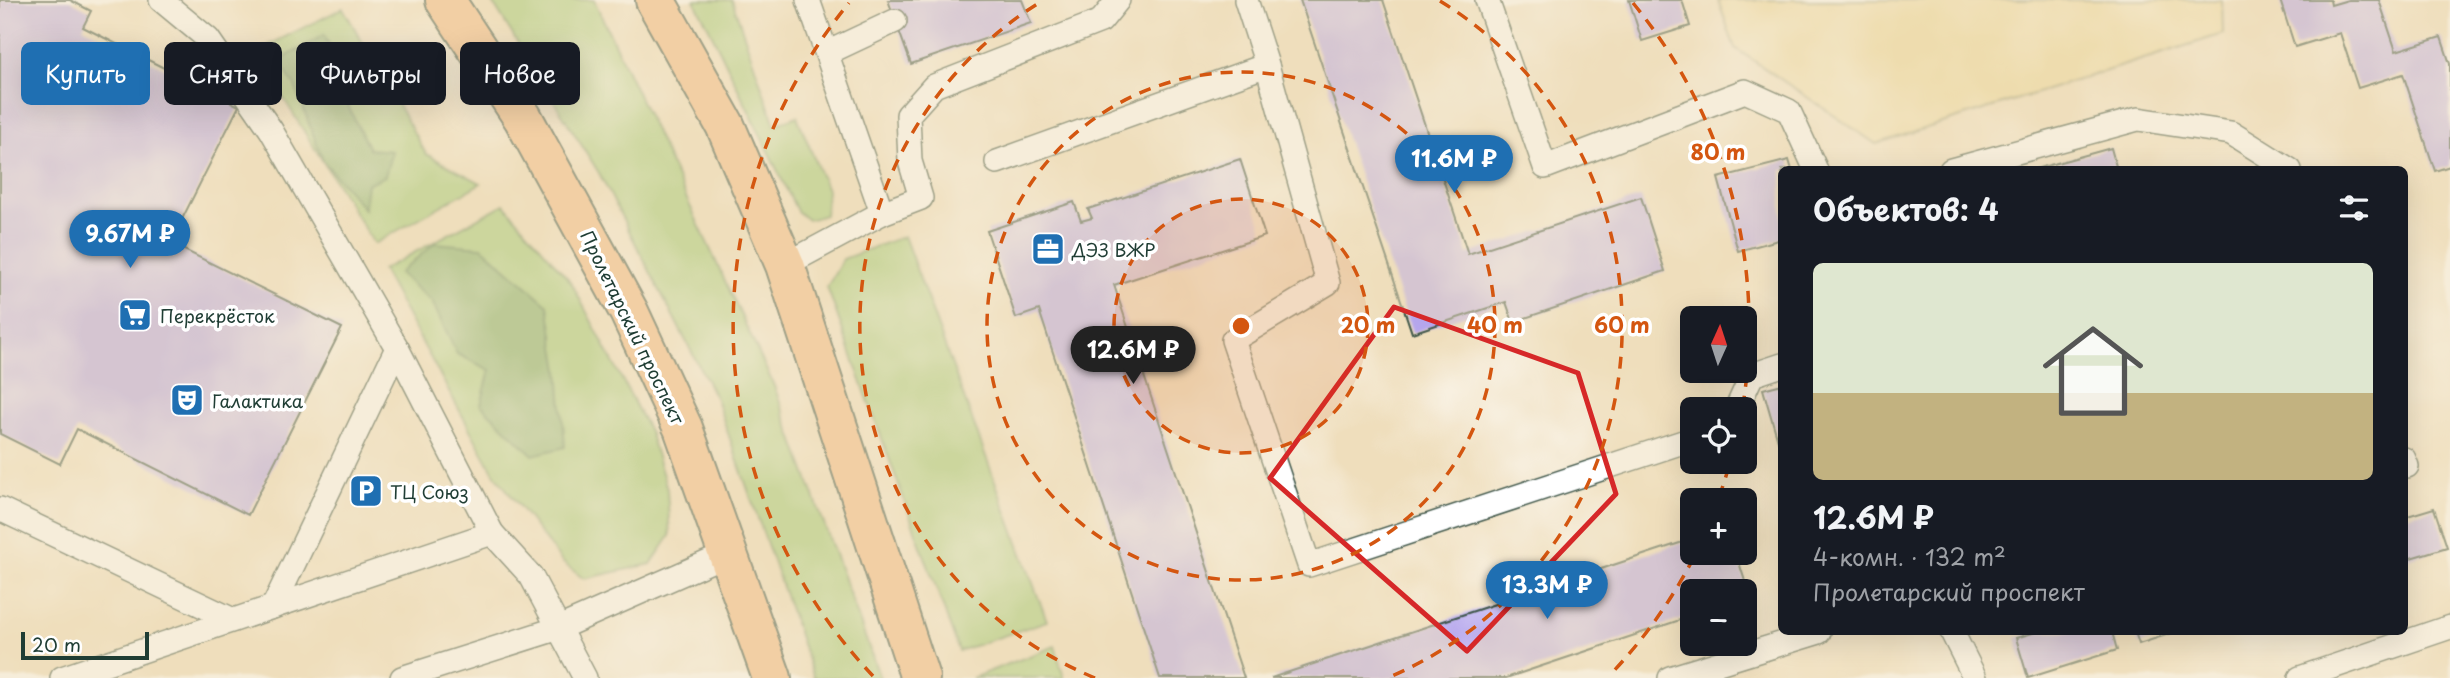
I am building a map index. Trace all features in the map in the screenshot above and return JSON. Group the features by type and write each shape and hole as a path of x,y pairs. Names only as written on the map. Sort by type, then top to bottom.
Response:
{"main road":[{"name":"Пролетарский проспект","path":"444,0 523,118 629,312 683,428 772,678"},
{"path":"655,0 725,125 785,265 920,678"}],"lane":[{"path":"161,0 208,39 271,130 397,348 492,533 531,576 585,678"},
{"path":"808,0 882,213"},
{"path":"785,265 882,213 921,198 910,161 908,115 934,86 1101,21 1118,0"},
{"path":"1247,0 1328,283 1233,340 1309,565 1680,443"},
{"path":"1487,0 1545,167 1745,91 1789,111 1814,166"},
{"path":"827,53 895,21"},
{"path":"997,162 1267,65"},
{"path":"1966,166 2138,119 2231,133 2284,166"},
{"path":"273,607 397,348"},
{"path":"1742,397 1752,375 1778,366"},
{"path":"0,509 233,620"},
{"path":"62,678 492,533"},
{"path":"402,678 559,628 729,553"},
{"path":"2300,678 2450,627"},
{"path":"1670,678 1709,672 1811,635"},
{"path":"1954,635 1975,678"}],"highlighted area":[{"path":"1394,307 1578,373 1616,494 1467,651 1270,478"}],"green space":[{"path":"491,0 594,0 774,386 880,678 814,678 716,399 599,173 557,105 580,105 580,42 517,42"},
{"path":"694,0 732,0 775,125 797,116 827,190 825,215 808,220 797,211"},
{"path":"343,8 362,42 296,42 296,105 398,105 426,154 481,183 374,244 282,96 282,42 275,42"},
{"path":"324,35 328,42 312,42"},
{"path":"296,51 296,89 282,66 282,59"},
{"path":"302,105 348,105 369,149 392,151 385,176 367,184 364,209 323,161"},
{"path":"504,204 571,282 649,431 667,489 670,536 651,564 584,579 562,562 494,473 382,270"},
{"path":"904,236 1047,621 959,651 827,287 843,259"},
{"path":"435,243 482,247 548,305 559,370 565,447 533,455 481,405 490,370 457,354 432,302 399,273"},
{"path":"1055,646 1064,678 972,678"}],"sand":[{"path":"1718,0 2222,0 2223,34 1876,144 1735,48"}],"building":[{"path":"0,0 70,0 91,11 83,27 113,42 21,42 21,105 150,105 150,61 164,68 164,105 239,106 170,243 342,328 248,515 77,429 60,464 0,434"},
{"path":"888,0 1022,0 1031,23 911,64"},
{"path":"1300,0 1383,0 1468,254 1641,197 1665,271 1513,322 1506,302 1412,333"},
{"path":"1629,0 1682,0 1690,26 1642,41"},
{"path":"2280,0 2330,0 2331,5 2348,0 2379,0 2396,51 2441,37 2450,64 2450,166 2435,171 2403,74 2358,88 2340,33 2295,47"},
{"path":"2111,148 2116,166 2046,166"},
{"path":"1240,159 1265,236 1114,285 1244,678 1160,678 1039,310 1016,318 987,231 1074,202 1081,221 1092,218 1088,209"},
{"path":"1789,160 1791,166 1778,166 1778,240 1738,251 1718,178"},
{"path":"1778,385 1778,441 1763,389"},
{"path":"2434,508 2447,547 2408,559 2408,516"},
{"path":"1680,543 1680,565 1740,565 1744,579 1680,579 1680,620 1506,678 1271,678"},
{"path":"2026,635 2113,635 2117,650 2028,678 2016,638"},
{"path":"2136,635 2166,635 2139,644"}],"place":[{"name":"ДЭЗ ВЖР","path":"1048,249"},
{"name":"Перекрёсток","path":"135,315"},
{"name":"Галактика","path":"187,400"},
{"name":"ТЦ Союз","path":"366,491"}]}
